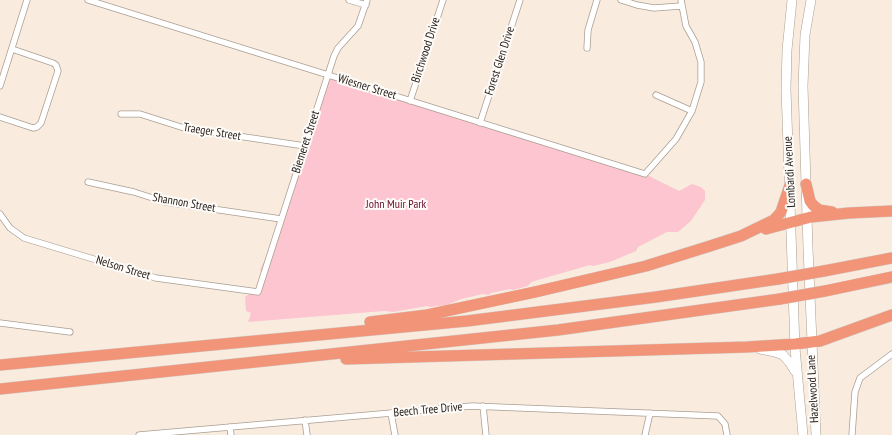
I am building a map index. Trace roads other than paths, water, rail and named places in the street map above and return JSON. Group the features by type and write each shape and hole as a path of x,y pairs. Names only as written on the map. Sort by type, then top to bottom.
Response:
{"highway":[{"path":"806,184 810,201 816,208 823,211 849,213"},
{"path":"741,236 778,216 790,185"},
{"path":"325,333 348,326 427,315 646,266 741,236 807,218 849,213 892,211"},
{"path":"0,366 325,333 431,325 561,310 778,279 892,258"},
{"path":"0,388 558,330 780,298 892,277"},
{"path":"317,356 352,359 795,344 829,338 892,315"}],"main road":[{"name":"Lombardi Avenue","path":"792,0 786,70 795,344"},
{"name":"Lombardi Avenue","path":"811,0 805,35 803,66 811,342"},
{"name":"Hazelwood Lane","path":"811,342 816,435"},
{"name":"Hazelwood Lane","path":"795,344 803,435"},
{"path":"747,347 783,355 793,366 797,380"}],"street":[{"path":"0,86 28,0"},
{"name":"Wiesner Street","path":"88,0 645,174 676,139 692,111"},
{"path":"349,0 366,3"},
{"name":"Birchwood Drive","path":"410,101 443,0"},
{"name":"Forest Glen Drive","path":"480,123 520,0"},
{"path":"587,48 588,30 597,0"},
{"path":"621,0 637,6 654,8 673,8 681,3 686,26 695,42 701,62 701,82 692,111 656,95"},
{"name":"Biemeret Street","path":"258,292 338,48 358,26 366,3"},
{"path":"0,117 32,128 37,127 41,123 58,72 56,65 53,63 12,50"},
{"name":"Traeger Street","path":"121,114 140,114 184,128 305,146"},
{"name":"Shannon Street","path":"88,182 134,192 165,202 281,219"},
{"name":"Nelson Street","path":"0,214 10,228 24,238 156,278 258,292"},
{"path":"0,323 70,332"},
{"path":"852,435 855,392 860,378 892,354"},
{"path":"483,406 486,435"},
{"name":"Beech Tree Drive","path":"139,435 483,406 718,416 725,424 727,435"},
{"path":"391,413 395,435"},
{"path":"646,435 650,413"},
{"path":"305,420 307,435"},
{"path":"230,427 231,435"}],"park label":[{"name":"John Muir Park","path":"396,205"}]}
